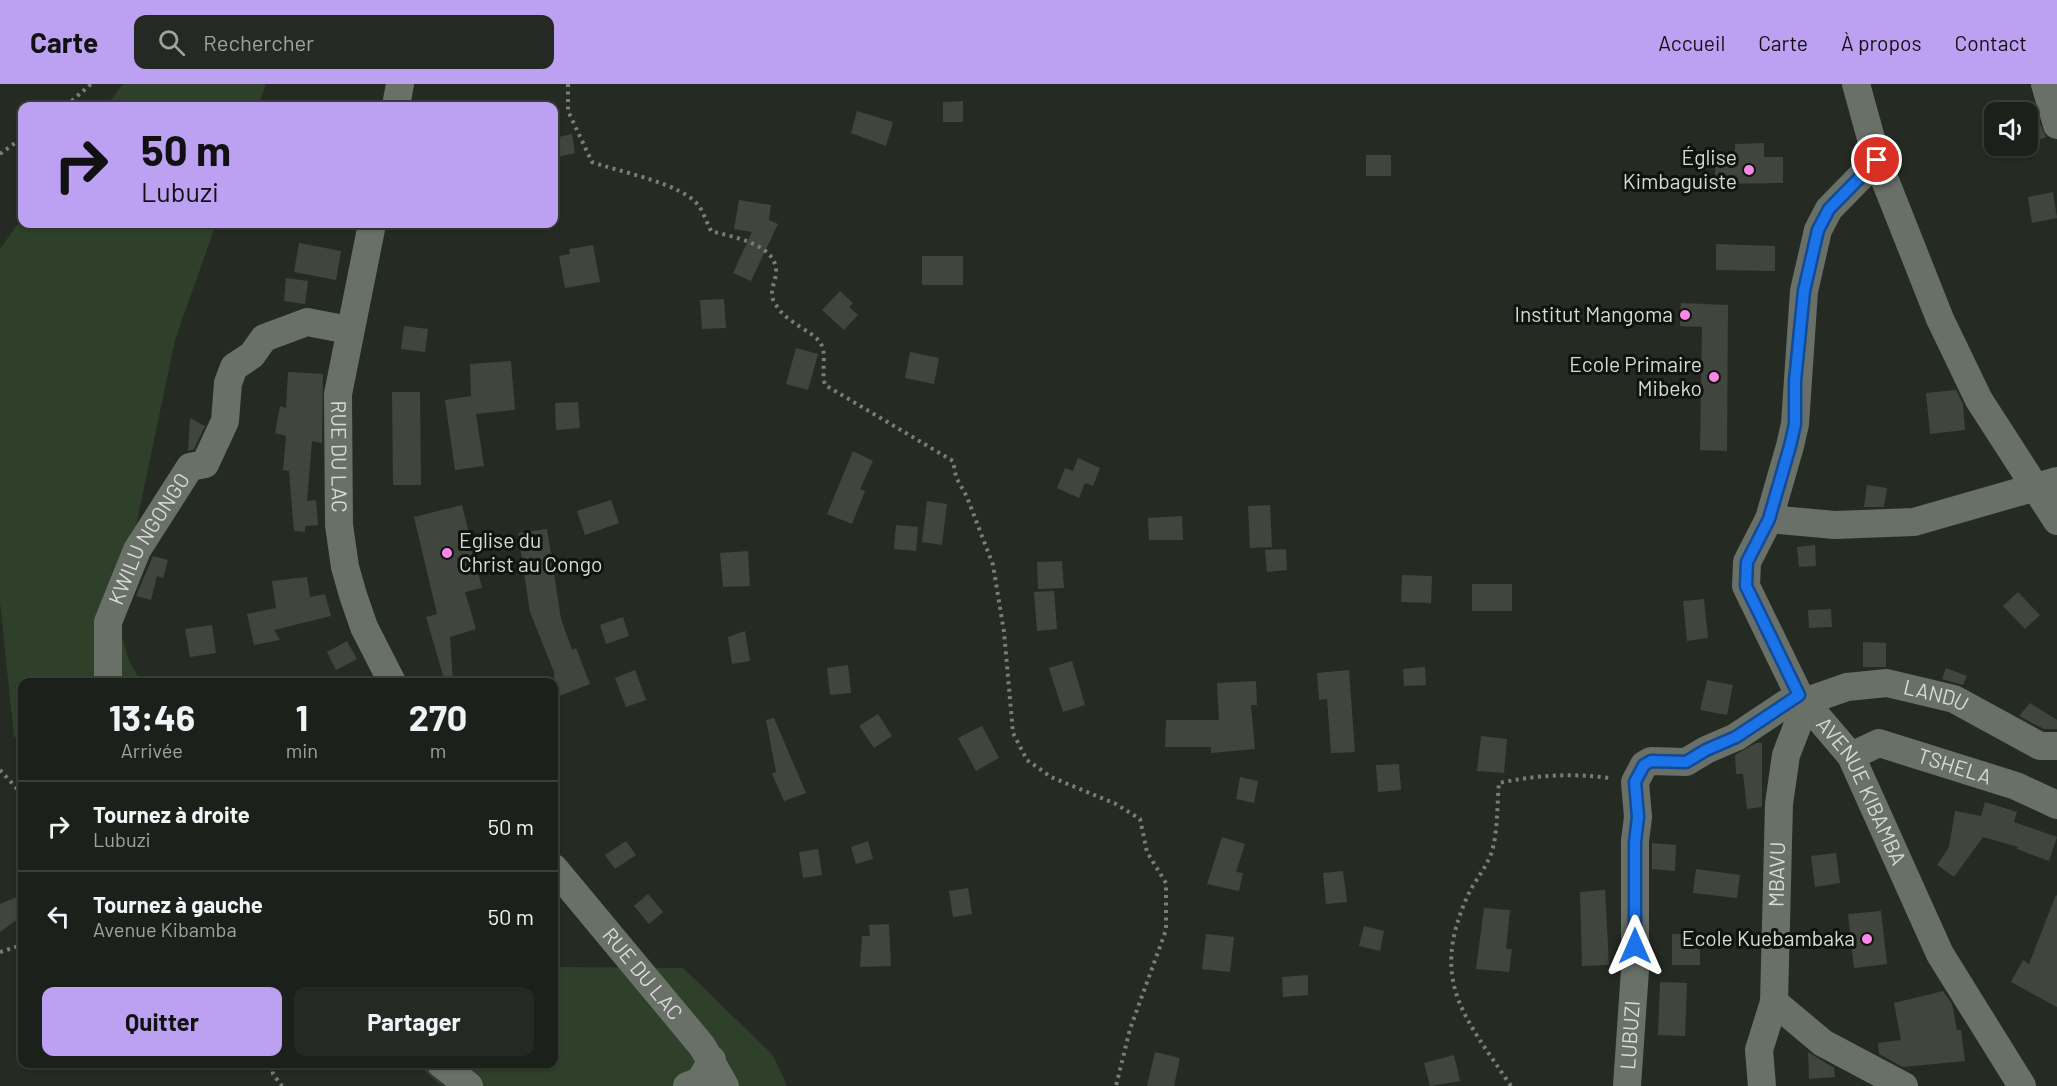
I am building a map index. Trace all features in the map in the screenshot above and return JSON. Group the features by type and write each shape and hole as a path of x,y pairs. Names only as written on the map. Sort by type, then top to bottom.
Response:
{"street":[{"path":"397,102 400,84"},
{"path":"1856,84 1877,160 1940,320 1979,400 2046,484 2057,521"},
{"path":"2045,84 2057,125"},
{"name":"AVENUE KIBAMBA","path":"1877,160 1829,209 1818,230 1804,291 1795,381 1795,424 1769,519 1747,562 1746,586 1803,698 1851,756 1940,954 2022,1086"},
{"name":"RUE DU LAC","path":"371,228 338,394 339,525 345,567 353,595 364,627 390,678"},
{"name":"KWILU NGONGO","path":"108,678 108,622 137,550 190,466 205,464 225,420 228,383 234,367 252,355 264,338 307,321 349,330"},
{"path":"1769,519 1835,525 1914,522 2046,484"},
{"name":"LANDU","path":"1803,698 1847,687 1887,684 1954,699 2040,746 2057,746"},
{"path":"1635,782 1644,765 1651,761 1686,762 1736,737 1803,698"},
{"name":"MBAVU","path":"1762,1086 1759,1050 1774,1002 1779,804 1786,755 1803,698"},
{"name":"TSHELA","path":"1851,756 1879,744 2016,786 2057,806"},
{"name":"LUBUZI","path":"1627,1086 1635,970 1635,842 1638,817 1635,782"},
{"name":"RUE DU LAC","path":"558,873 712,1060 725,1086"},
{"path":"1774,1002 1822,1043 1904,1086"},
{"path":"687,1086 700,1081 712,1060"},
{"path":"446,1068 469,1086"}],"path":[{"path":"71,102 91,84"},
{"path":"568,84 568,111 592,162 622,173 655,180 698,204 711,231 747,242 767,253 774,263 776,274 771,288 773,303 789,322 820,341 823,346 822,367 825,385 953,461 956,477 967,497 993,565 1004,632 1013,733 1027,760 1051,777 1116,804 1140,819 1147,852 1166,884 1166,930 1130,1029 1116,1086"},
{"path":"0,153 18,141"},
{"path":"0,770 18,790"},
{"path":"1511,1086 1464,1016 1451,971 1452,938 1468,895 1492,851 1499,783 1536,775 1567,774 1635,782"},
{"path":"0,952 18,946"},
{"path":"272,1068 273,1074 282,1086"}],"green space":[{"path":"123,84 266,84 259,102 109,102"},
{"path":"18,224 18,228 215,228 175,340 130,555 111,598 129,661 139,678 18,678 18,740 14,736 0,602 0,249"},
{"path":"558,967 683,968 773,1055 787,1086 442,1086 421,1068 558,1068"}],"building":[{"path":"963,101 963,122 943,122 943,102"},
{"path":"857,111 893,122 886,146 851,133"},
{"path":"2038,119 2046,137 2038,140"},
{"path":"572,134 575,153 558,157 558,137"},
{"name":"Église Kimbaguiste","path":"1764,143 1764,157 1783,157 1783,183 1715,184 1715,157 1735,157 1735,144"},
{"path":"1366,155 1391,155 1391,176 1366,176"},
{"path":"2053,192 2057,218 2032,223 2028,197"},
{"path":"739,200 771,205 769,220 778,224 751,281 733,273 752,232 734,229"},
{"path":"299,243 341,251 336,280 294,272"},
{"path":"1716,244 1775,246 1775,271 1716,270"},
{"path":"593,245 600,282 565,288 559,256 570,254 569,249"},
{"path":"922,256 963,256 963,285 922,285"},
{"path":"286,278 308,281 305,304 284,301"},
{"path":"840,291 853,303 849,307 858,315 844,330 822,310"},
{"path":"724,299 726,328 702,329 700,300"},
{"name":"Ecole Primaire Mibeko","path":"1681,303 1728,305 1727,451 1700,450 1702,327 1680,326"},
{"path":"404,326 428,329 425,352 401,349"},
{"path":"796,348 818,354 808,390 786,384"},
{"path":"910,352 939,358 934,384 905,378"},
{"path":"511,361 515,410 476,414 484,466 455,470 445,400 471,396 470,364"},
{"path":"288,372 323,374 322,443 312,441 307,501 316,500 318,525 305,526 305,532 294,531 289,471 283,470 286,436 275,433 280,406 286,408"},
{"path":"1956,390 1963,404 1965,430 1930,434 1926,393"},
{"path":"392,392 420,392 421,485 393,485"},
{"path":"578,402 580,428 556,430 555,403"},
{"path":"190,418 205,426 194,449 188,451"},
{"path":"853,451 873,461 860,489 865,491 852,524 827,514"},
{"path":"1078,458 1100,468 1093,486 1085,483 1079,498 1057,488 1065,468 1073,471"},
{"path":"1867,485 1887,488 1884,507 1864,507"},
{"path":"611,500 619,523 585,535 577,511"},
{"path":"927,501 947,504 942,545 922,542"},
{"name":"Eglise du Christ au Congo","path":"462,505 482,588 465,592 476,629 450,637 453,678 444,678 426,617 437,614 414,517"},
{"path":"1270,505 1272,547 1250,548 1248,506"},
{"path":"1182,516 1183,540 1149,540 1148,518"},
{"path":"896,525 918,527 916,551 894,549"},
{"path":"547,529 561,619 572,650 576,648 590,684 558,696 558,678 554,678 554,672 530,612 518,533"},
{"path":"1815,545 1816,566 1799,567 1797,547"},
{"path":"1286,549 1287,570 1267,572 1265,550"},
{"path":"748,551 750,586 723,587 720,553"},
{"path":"153,556 168,560 163,578 157,576 151,600 136,596"},
{"path":"1062,561 1064,588 1038,589 1037,562"},
{"path":"1402,575 1432,576 1431,603 1401,602"},
{"path":"307,577 310,597 325,594 331,616 274,630 280,640 254,645 247,614 276,608 272,581"},
{"path":"1472,584 1512,584 1512,611 1472,611"},
{"path":"1054,591 1057,629 1037,631 1034,592"},
{"path":"2018,592 2040,615 2025,629 2003,606"},
{"path":"1704,599 1708,638 1687,641 1683,601"},
{"path":"1831,609 1832,627 1809,628 1808,610"},
{"path":"623,617 629,636 606,644 600,625"},
{"path":"212,625 216,653 190,657 185,629"},
{"path":"745,631 750,661 732,664 728,637"},
{"path":"347,641 357,659 336,670 327,652"},
{"path":"1863,642 1886,643 1886,667 1863,667"},
{"path":"1072,661 1085,705 1063,712 1049,668"},
{"path":"848,665 851,693 830,695 827,668"},
{"path":"1425,667 1426,685 1404,686 1403,669"},
{"path":"1946,668 1967,676 1963,685 1942,679"},
{"path":"635,670 646,700 626,707 615,678"},
{"path":"1349,670 1355,752 1331,753 1327,699 1319,700 1317,673"},
{"path":"1707,680 1733,685 1727,715 1700,710"},
{"path":"1256,681 1257,705 1251,705 1255,749 1211,753 1211,747 1165,747 1166,720 1219,720 1217,683"},
{"path":"2030,703 2057,720 2057,729 2044,729 2019,716"},
{"path":"878,714 892,736 874,748 859,726"},
{"path":"774,718 806,793 784,801 772,774 776,772 766,720"},
{"path":"982,726 999,758 976,771 958,738"},
{"path":"1481,736 1507,739 1504,773 1477,771"},
{"path":"1756,743 1762,743 1762,807 1747,809 1743,774 1736,774 1735,755"},
{"path":"1399,764 1401,790 1378,792 1376,765"},
{"path":"1240,777 1258,781 1254,803 1236,799"},
{"path":"1985,802 2017,812 2014,822 2057,837 2049,861 2017,849 2018,847 1983,837 1954,877 1937,865 1949,847 1955,811 1981,816"},
{"path":"1222,837 1245,844 1236,872 1243,873 1239,891 1207,884"},
{"path":"626,841 636,855 615,869 605,855"},
{"path":"868,841 873,859 856,864 851,847"},
{"path":"1652,843 1676,845 1675,871 1652,869"},
{"path":"818,849 822,875 803,878 799,852"},
{"path":"1836,853 1840,883 1815,887 1811,856"},
{"path":"1696,869 1740,875 1737,898 1693,893"},
{"path":"1343,871 1347,902 1326,904 1323,873"},
{"path":"968,888 972,914 953,917 949,891"},
{"path":"1605,890 1609,965 1582,966 1580,892"},
{"path":"648,894 663,912 649,924 634,906"},
{"path":"2056,895 2057,1007 2011,982 2023,960 2029,964"},
{"path":"18,897 18,919 0,932 0,904"},
{"path":"1484,908 1510,910 1506,949 1512,949 1509,972 1476,969"},
{"name":"Ecole Kuebambaka","path":"1881,911 1887,964 1854,968 1848,914"},
{"path":"889,924 891,966 860,967 862,936 870,936 869,925"},
{"path":"1364,926 1384,931 1380,951 1359,946"},
{"path":"1206,934 1234,937 1230,972 1202,969"},
{"path":"1672,934 1700,935 1700,965 1672,965"},
{"path":"1308,975 1308,995 1283,997 1282,977"},
{"path":"1660,982 1687,983 1685,1036 1658,1035"},
{"path":"1943,991 1952,1004 1957,1030 1961,1030 1965,1061 1903,1067 1879,1054 1878,1043 1901,1040 1894,1003"},
{"path":"1155,1052 1180,1058 1174,1086 1147,1086"},
{"path":"1808,1052 1834,1068 1835,1077 1809,1079"},
{"path":"1454,1055 1460,1081 1430,1086 1424,1063"}],"place":[{"name":"Église Kimbaguiste","path":"1749,170"},
{"name":"Institut Mangoma","path":"1685,315"},
{"name":"Ecole Primaire Mibeko","path":"1714,377"},
{"name":"Eglise du Christ au Congo","path":"447,553"},
{"name":"Ecole Kuebambaka","path":"1867,939"}],"route":[{"path":"1635,946 1635,842 1638,817 1635,782 1638,774 1644,765 1651,761 1686,762 1736,737 1799,695 1746,586 1745,573 1747,562 1769,519 1795,424 1795,381 1804,291 1818,230 1829,209 1877,160"}]}
